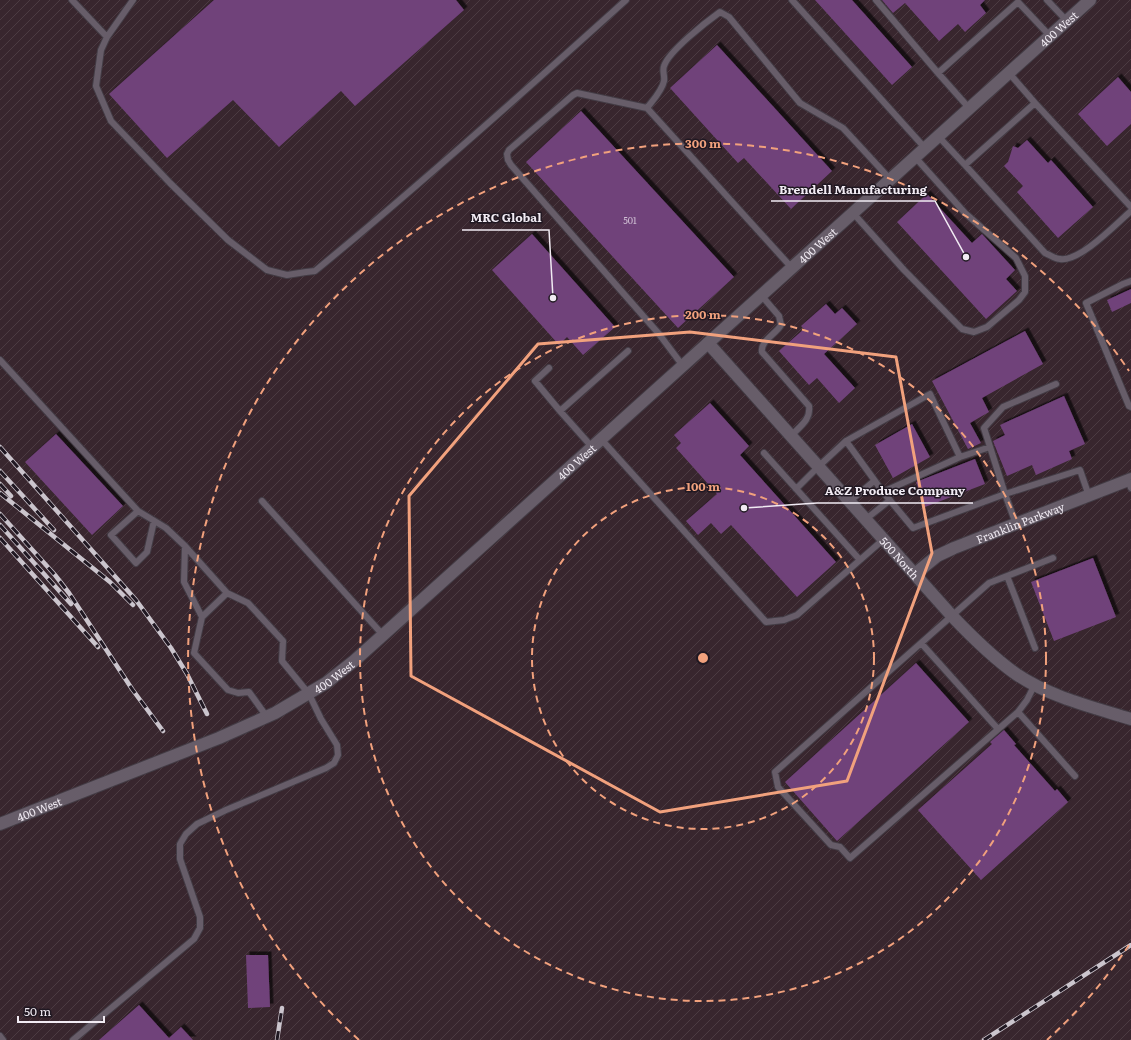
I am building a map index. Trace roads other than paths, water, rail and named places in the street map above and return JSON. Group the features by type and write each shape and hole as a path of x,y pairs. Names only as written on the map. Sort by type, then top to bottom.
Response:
{"street":[{"name":"400 West","path":"0,824 267,717 309,694 340,672 1090,0"},
{"name":"500 North","path":"708,343 952,616 986,650 1018,674 1035,684 1062,696 1131,719"},
{"name":"Franklin Parkway","path":"915,574 930,561 945,552 1089,496 1130,482"}],"lane":[{"path":"72,0 107,37"},
{"path":"133,0 107,37 101,50 96,86 111,120 170,184 228,240 267,270 287,276 306,272 315,272 405,196 626,0"},
{"path":"792,0 925,148"},
{"path":"876,0 969,108"},
{"path":"1047,0 1067,21"},
{"path":"938,72 1017,1 1050,36"},
{"path":"647,108 660,90 664,81 663,67 668,58 702,25 720,12 729,18 800,103 843,128 890,179"},
{"path":"1009,73 1131,207"},
{"path":"683,366 659,334 511,165 507,154 509,150 577,93 647,108 792,268"},
{"path":"965,165 1035,102"},
{"path":"938,136 1046,253 1061,260 1086,251 1131,211"},
{"path":"853,213 904,270 962,329 974,332 987,327 1019,300 1025,292 1025,276 1016,258 964,213 915,157"},
{"path":"1131,281 1086,303 1128,406 1131,407"},
{"path":"761,296 779,316 781,325 779,329 762,345 762,352 809,406 810,413 807,419 791,436"},
{"path":"560,411 628,351"},
{"path":"0,360 138,511 166,528 185,546 227,594 248,603 283,641 282,661 309,694 321,719 337,745 338,756 334,763 326,768 226,810 197,824 186,834 180,844 180,859 200,917 200,928 194,939 73,1040"},
{"path":"549,368 535,381 560,411 596,443 766,622 784,620 797,615 884,539"},
{"path":"1016,524 984,428 1003,407 1056,384"},
{"path":"796,489 818,466 846,441 930,394 960,457"},
{"path":"846,441 874,481 913,528 1005,494 1080,470 1089,496"},
{"path":"883,492 960,457 990,447"},
{"path":"764,453 860,560"},
{"path":"850,501 874,481"},
{"path":"866,519 890,500"},
{"path":"262,501 383,635"},
{"path":"138,511 112,535 136,563 147,552 154,521"},
{"path":"185,546 184,582 202,617"},
{"path":"1035,684 1027,700 1018,712 850,858 840,847 831,845 778,787 775,772 989,583 1053,558"},
{"path":"1007,576 1035,648"},
{"path":"227,594 202,617 194,653 228,690 238,693 249,692 267,717"},
{"path":"921,643 998,729"},
{"path":"1018,712 1075,776"},
{"path":"0,1036 3,1040"}],"railway":[{"path":"0,447 136,600 171,648 187,674 207,714"},
{"path":"0,471 54,530"},
{"path":"0,484 11,496"},
{"path":"0,493 110,582 133,605"},
{"path":"0,514 55,575 69,593 132,689 163,731"},
{"path":"0,525 71,604"},
{"path":"0,538 98,647"},
{"path":"984,1040 1131,945"},
{"path":"277,1040 282,1008"}],"place":[{"name":"Brendell Manufacturing","path":"966,257"},
{"name":"MRC Global","path":"553,298"},
{"name":"A&Z Produce Company","path":"744,508"}]}
